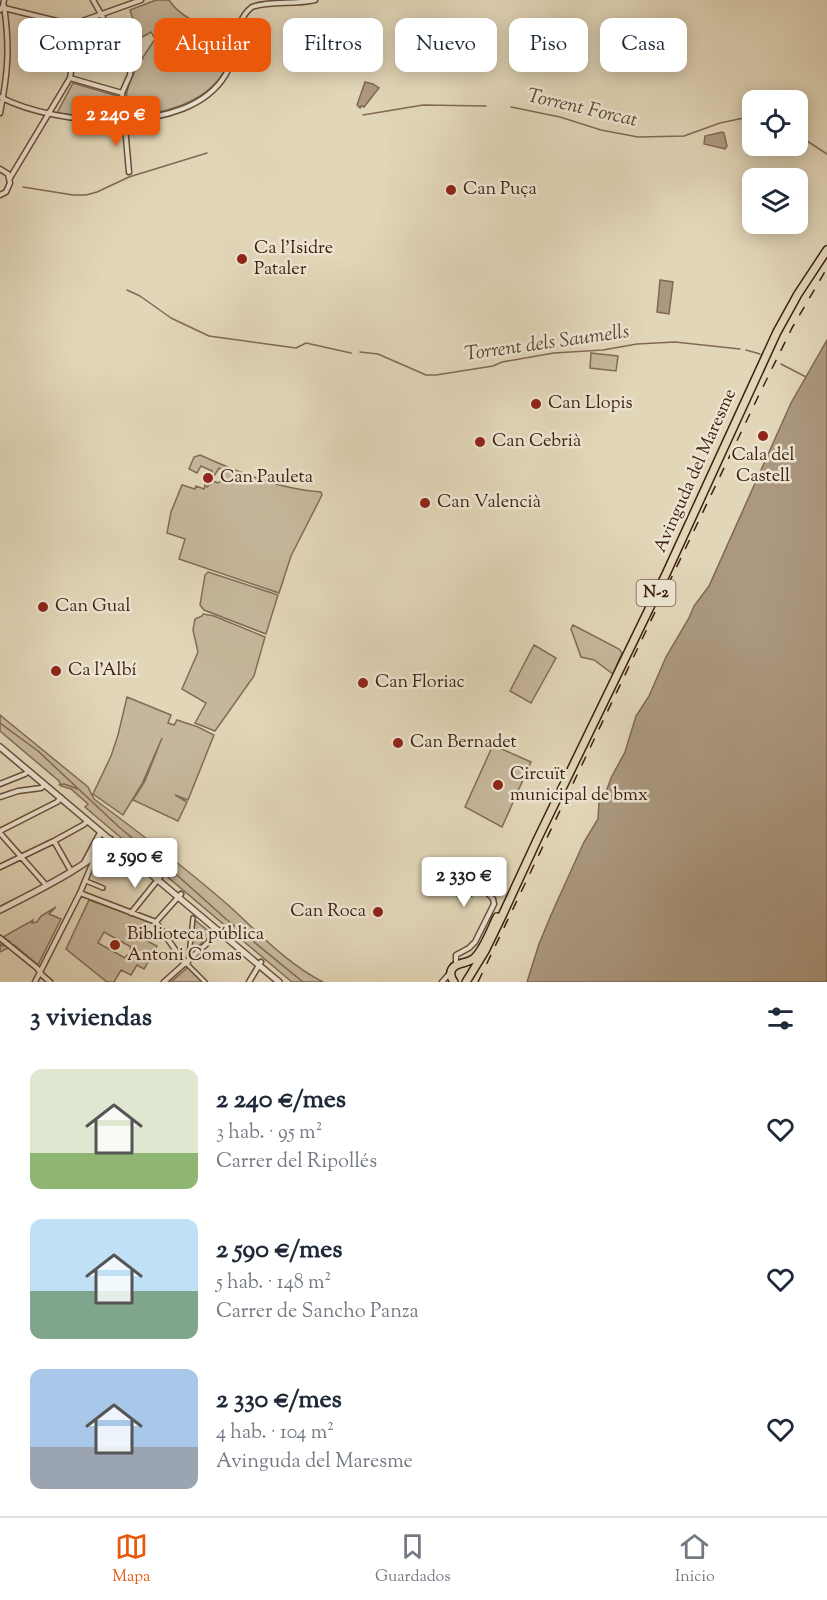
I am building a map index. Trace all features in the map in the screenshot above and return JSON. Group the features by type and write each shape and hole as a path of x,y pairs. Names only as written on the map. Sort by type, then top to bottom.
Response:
{"main road":[{"name":"Avinguda del Maresme","path":"466,982 490,942 670,565 777,332 798,294 827,250"},
{"name":"Avinguda del Maresme","path":"460,964 476,956 538,838"},
{"path":"454,981 450,972 460,964 468,967 471,973"}],"street":[{"path":"0,113 8,70 4,0"},
{"path":"93,0 131,67 122,93 129,172"},
{"path":"90,18 141,0"},
{"path":"2,98 48,114 85,120 146,118 178,110 211,93 223,80 234,54 239,25 252,8 260,3 271,1 298,3 315,0"},
{"path":"3,8 44,18"},
{"path":"0,195 9,188 10,178 70,78 70,72"},
{"path":"70,78 122,93"},
{"path":"0,169 10,178"},
{"path":"1,748 159,878 279,982"},
{"path":"0,784 28,771"},
{"path":"0,797 18,790 40,788 45,784"},
{"path":"46,885 0,832 61,798"},
{"path":"0,867 54,841 85,824 88,820"},
{"path":"84,864 101,832"},
{"path":"36,982 86,881 95,857 108,845 110,839"},
{"path":"54,841 71,871"},
{"path":"0,910 95,857 119,847"},
{"path":"131,913 159,878"},
{"path":"86,881 103,888"},
{"path":"453,888 462,897 485,890 493,899 494,904 475,942 456,955 460,964"},
{"path":"80,893 156,922 188,965 205,982"},
{"path":"156,922 179,896"},
{"path":"187,962 193,918"},
{"path":"165,982 221,931"},
{"path":"0,938 37,968 50,982"},
{"path":"249,982 260,964"},
{"path":"442,982 450,972"},
{"path":"442,982 454,981"}],"shaded area":[{"path":"156,0 169,0 188,18 154,18 154,37 151,32 142,37 142,18 132,18 130,10"},
{"path":"154,40 154,72 223,72 212,86 198,97 182,105 147,115 128,117 126,96 134,72 142,72 142,58"},
{"path":"365,82 379,88 364,107 360,108 357,105"},
{"path":"73,83 117,96 120,117 57,113"},
{"path":"722,132 727,146 725,149 704,144 705,136"},
{"path":"660,280 673,282 669,314 657,312"},
{"path":"827,340 827,982 527,982 551,915 584,842 598,819 599,802 625,752 636,716 649,696 666,657 694,606 709,586 791,403"},
{"path":"591,353 618,356 616,371 590,368"},
{"path":"200,455 274,483 321,492 322,495 291,556 279,593 179,559 185,539 167,533 171,512 182,485 204,489 205,485 207,487 213,481 218,483 224,479 220,475 222,470 219,468 214,476 211,475 212,471 201,466 197,473 189,469 194,457"},
{"path":"208,572 278,595 266,634 204,610 200,605 205,575"},
{"path":"203,614 214,616 265,637 254,676 215,731 195,723 206,703 182,689 198,652 193,630 195,619"},
{"path":"573,625 619,649 622,653 613,674 594,660 581,657 571,629"},
{"path":"534,645 556,658 531,703 510,691"},
{"path":"127,697 171,715 168,723 174,725 177,720 214,735 188,800 175,795 187,802 178,821 133,800 145,781 162,738 142,784 123,815 93,794 111,756"},
{"path":"0,715 88,787 94,799 195,877 284,956 323,982 292,982 93,814 85,807 88,804 71,789 61,786 59,781 0,731"},
{"name":"Circuït municipal de bmx","path":"493,745 531,762 502,827 465,807"},
{"path":"89,900 148,921 139,937 157,946 144,969 137,965 131,975 121,970 114,982 107,982 66,949","holes":["104,932 131,947 130,949 134,952 130,957 127,955 125,958 98,943"]},
{"path":"56,907 49,914 61,919 38,965 14,945 0,952 0,944 3,946 10,942 3,937 33,920 32,923 37,922 41,916"},
{"path":"196,921 212,934 193,949 191,948"},
{"path":"188,967 203,982 171,982"}],"waterway":[{"name":"Torrent Forcat","path":"363,115 423,105 486,106"},
{"name":"Torrent Forcat","path":"511,107 638,137 684,136 720,123 742,118"},
{"name":"Torrent Forcat","path":"808,142 827,154"},
{"name":"Torrent Forcat","path":"23,187 86,195 129,177 207,153"},
{"name":"Torrent dels Saumells","path":"127,290 140,296 171,318 209,336 296,348 306,343 351,353"},
{"name":"Torrent dels Saumells","path":"360,352 378,354 426,375 436,375 554,353 603,350 637,344 675,342 740,349"},
{"name":"Torrent dels Saumells","path":"746,350 760,354"},
{"path":"781,364 806,377"},
{"path":"0,723 38,751 119,827 303,982"},
{"path":"59,785 64,784 78,789"}],"railway":[{"path":"478,982 757,399 792,328 827,268"}],"place":[{"name":"Can Puça","path":"451,190"},
{"name":"Ca l'Isidre Pataler","path":"242,259"},
{"name":"Can Llopis","path":"536,404"},
{"name":"Cala del Castell","path":"763,436"},
{"name":"Can Cebrià","path":"480,442"},
{"name":"Can Pauleta","path":"208,478"},
{"name":"Can Valencià","path":"425,503"},
{"name":"Can Gual","path":"43,607"},
{"name":"Ca l'Albí","path":"56,671"},
{"name":"Can Floriac","path":"363,683"},
{"name":"Can Bernadet","path":"398,743"},
{"name":"Circuït municipal de bmx","path":"498,785"},
{"name":"Can Roca","path":"378,912"},
{"name":"Biblioteca pública Antoni Comas","path":"115,945"}]}
